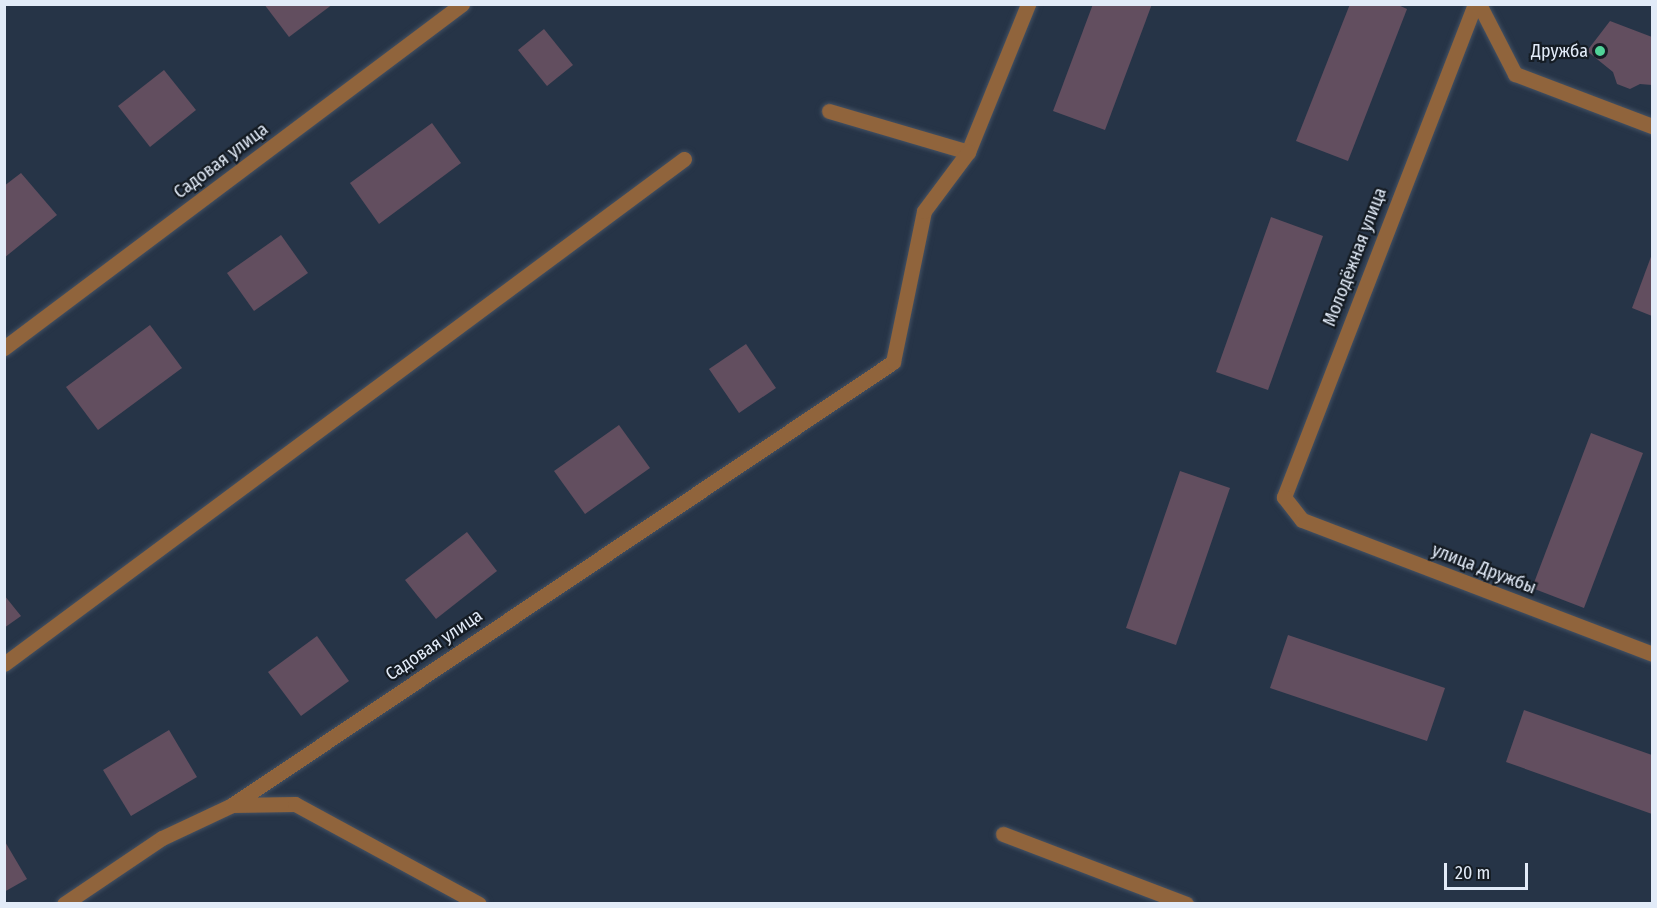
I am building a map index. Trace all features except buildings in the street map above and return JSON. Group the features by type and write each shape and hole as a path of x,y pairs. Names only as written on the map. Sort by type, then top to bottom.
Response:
{"street":[{"name":"Садовая улица","path":"4,348 462,4"},
{"name":"Садовая улица","path":"64,903 162,838 232,805 892,362 924,211 968,152 1028,4"},
{"path":"1477,4 1515,74 1653,126"},
{"name":"Молодёжная улица","path":"1302,520 1284,497 1477,4"},
{"path":"828,111 968,152"},
{"path":"4,664 684,159"},
{"name":"улица Дружбы","path":"1302,520 1653,654"},
{"path":"232,805 295,804 479,903"},
{"path":"1003,834 1186,903"}],"place":[{"name":"Дружба","path":"1600,51"}]}
